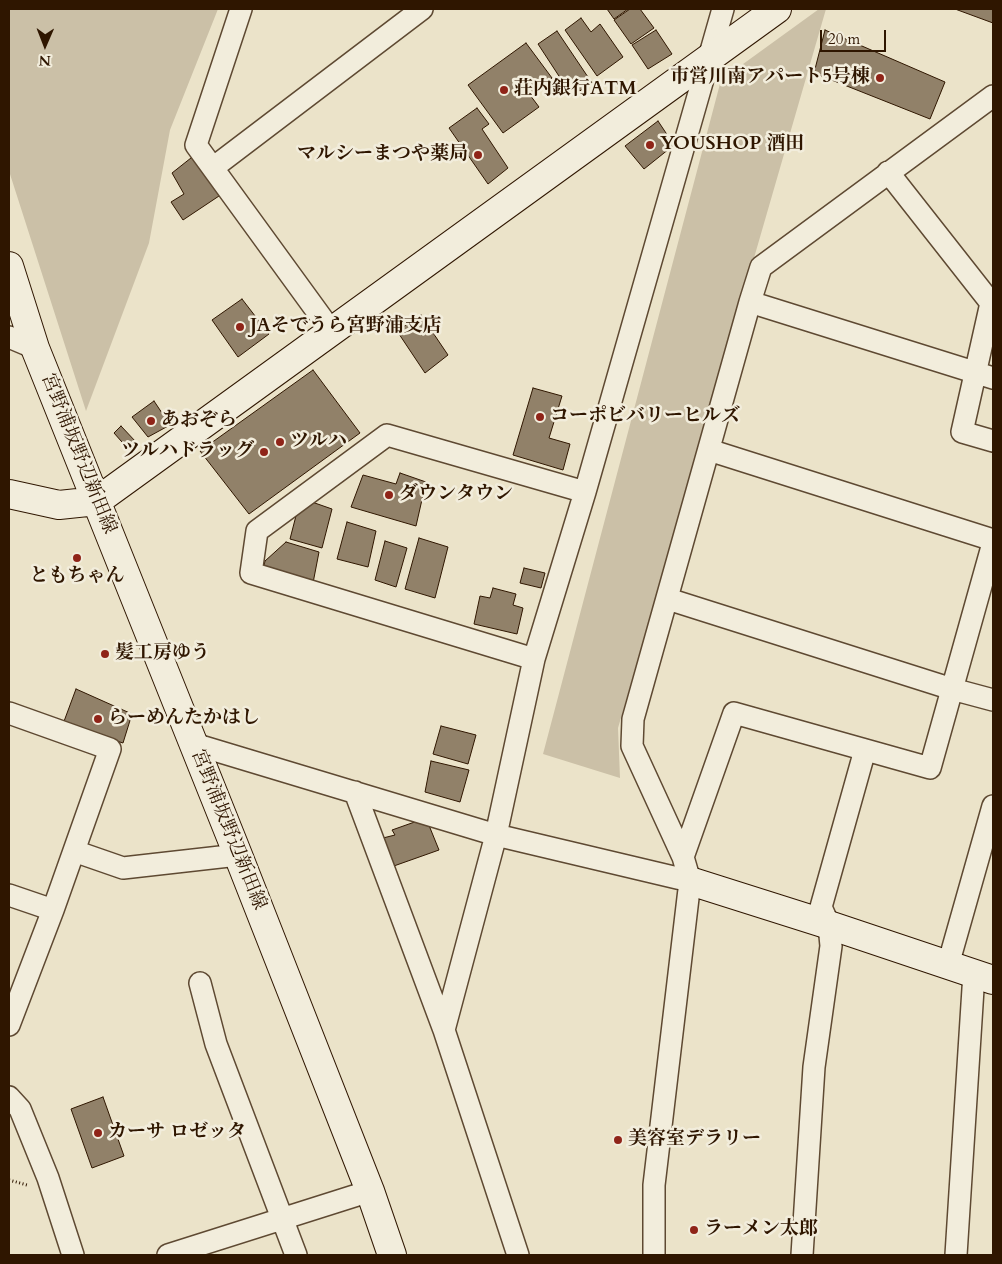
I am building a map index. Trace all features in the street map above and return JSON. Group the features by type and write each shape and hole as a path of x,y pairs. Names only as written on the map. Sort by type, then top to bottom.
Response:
{"street":[{"path":"241,9 196,145 332,332"},
{"path":"214,168 422,9"},
{"path":"444,1030 496,835 534,659 585,492 723,9"},
{"path":"9,494 59,505 96,501 777,9"},
{"path":"686,869 632,746 633,719 761,267 993,96"},
{"path":"888,172 986,289 991,304 984,376 962,432 993,441"},
{"name":"宮野浦坂野辺新田線","path":"9,266 35,348 238,855 370,1191 392,1255"},
{"path":"750,302 984,376"},
{"path":"9,337 35,348"},
{"path":"534,659 251,574 256,531 387,435 585,492"},
{"path":"654,1255 654,1185 686,869 734,714 930,768 993,542 709,450"},
{"path":"668,599 952,689 993,700"},
{"path":"9,713 110,749 53,910 9,1024"},
{"path":"194,744 496,835 686,869 829,925 984,977 956,1255"},
{"path":"802,1255 814,1067 831,946 829,925 821,907 865,750"},
{"path":"355,792 444,1030 518,1255"},
{"path":"948,965 993,806"},
{"path":"74,852 123,868 238,855"},
{"path":"9,895 53,910"},
{"path":"200,983 216,1044 284,1219 296,1255"},
{"path":"9,1097 20,1109 44,1169 73,1255"},
{"path":"168,1255 370,1191"}],"path":[{"path":"9,1180 27,1185"}],"shaded area":[{"path":"9,9 218,9 170,130 149,243 86,411 9,171"},
{"path":"819,9 826,9 618,728 620,778 543,754 721,80"}],"building":[{"path":"607,9 628,9 614,19"},
{"path":"630,9 640,9 654,28 631,44 614,20"},
{"path":"955,9 993,9 993,23"},
{"path":"581,18 591,32 600,24 623,57 597,76 565,30"},
{"path":"656,30 672,54 648,69 632,45"},
{"name":"市営川南アパート5号棟","path":"825,30 945,82 930,119 814,73"},
{"path":"557,31 592,83 572,96 538,44"},
{"name":"荘内銀行ATM","path":"526,43 552,78 530,95 539,107 503,133 468,85"},
{"path":"477,108 489,124 482,129 508,168 488,184 449,128"},
{"name":"YOUSHOP 酒田","path":"658,121 674,145 644,169 625,146"},
{"path":"196,154 222,194 183,220 171,202 184,194 172,173"},
{"name":"JAそでうら宮野浦支店","path":"242,299 269,334 238,357 212,320"},
{"path":"421,315 448,355 425,373 397,331"},
{"name":"ツルハ","path":"313,370 360,433 249,514 200,451"},
{"name":"コーポビバリーヒルズ","path":"533,388 562,396 549,438 570,444 563,470 513,455"},
{"name":"あおぞら","path":"154,401 170,425 148,437 132,417"},
{"path":"121,426 136,442 129,450 114,433"},
{"name":"ダウンタウン","path":"400,473 426,482 416,526 351,507 363,475 396,484"},
{"path":"309,501 332,509 322,548 290,539 298,508"},
{"path":"347,522 376,531 368,567 337,559"},
{"path":"419,538 448,547 435,598 405,589"},
{"path":"385,541 407,548 396,587 375,580"},
{"path":"286,542 319,552 313,583 263,570 265,561"},
{"path":"524,568 545,573 541,588 520,583"},
{"path":"493,588 516,594 513,605 523,608 517,634 474,624 480,596 490,598"},
{"name":"らーめんたかはし","path":"76,689 132,714 123,743 63,724"},
{"path":"441,726 476,735 468,764 433,754"},
{"path":"431,761 469,770 460,802 425,792"},
{"path":"426,818 439,850 391,867 383,838 395,835 392,830"},
{"name":"カーサ ロゼッタ","path":"103,1097 124,1156 92,1168 71,1109"}],"place":[{"name":"市営川南アパート5号棟","path":"880,78"},
{"name":"荘内銀行ATM","path":"504,90"},
{"name":"YOUSHOP 酒田","path":"650,145"},
{"name":"マルシーまつや薬局","path":"478,155"},
{"name":"JAそでうら宮野浦支店","path":"240,327"},
{"name":"コーポビバリーヒルズ","path":"540,417"},
{"name":"あおぞら","path":"151,421"},
{"name":"ツルハ","path":"280,442"},
{"name":"ツルハドラッグ","path":"264,452"},
{"name":"ダウンタウン","path":"389,495"},
{"name":"ともちゃん","path":"77,558"},
{"name":"髪工房ゆう","path":"105,654"},
{"name":"らーめんたかはし","path":"98,719"},
{"name":"カーサ ロゼッタ","path":"98,1133"},
{"name":"美容室デラリー","path":"618,1140"},
{"name":"ラーメン太郎","path":"694,1230"}]}
